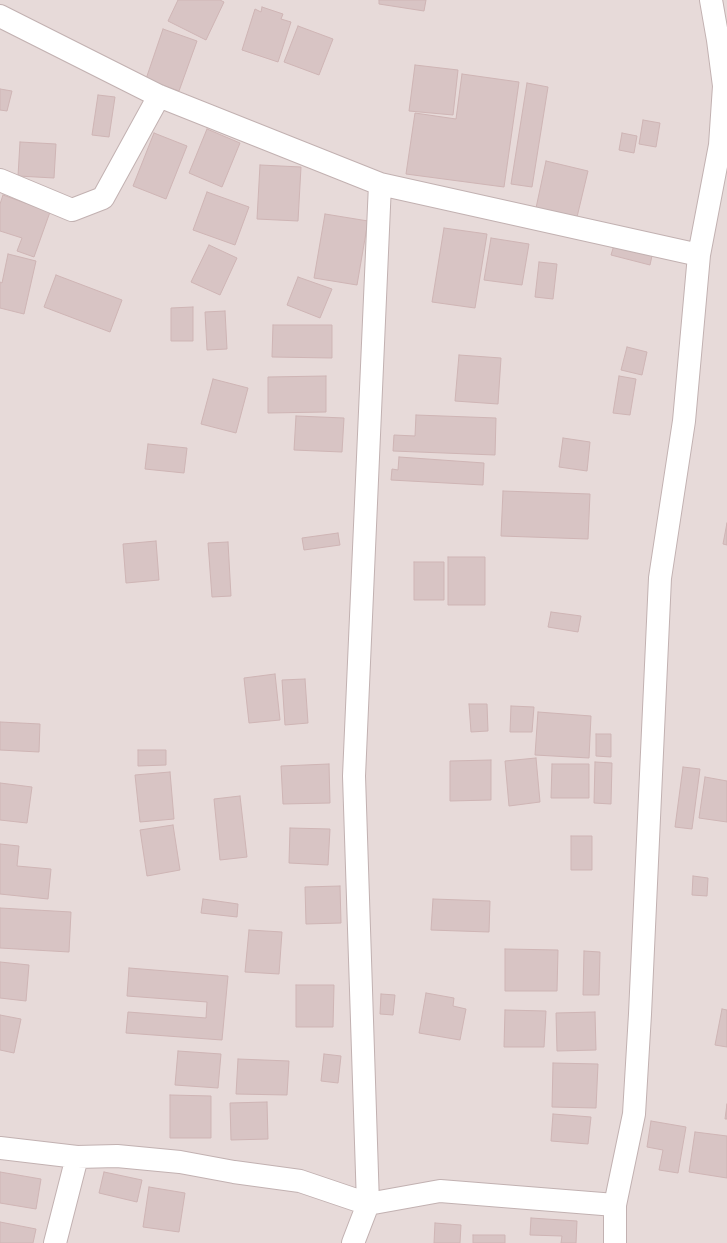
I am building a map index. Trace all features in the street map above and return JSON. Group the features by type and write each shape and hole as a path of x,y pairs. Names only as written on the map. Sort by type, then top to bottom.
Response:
{"street":[{"path":"615,1243 615,1205 634,1114 641,1006 660,578 684,421 699,255 720,145 724,86 711,0"},
{"path":"0,16 159,96 380,184 699,255"},
{"path":"0,180 72,210 103,198 159,96"},
{"path":"353,1243 368,1204 354,776 380,184"},
{"path":"0,1148 77,1157 117,1156 180,1162 234,1172 300,1181 368,1204 440,1191 615,1205"},
{"path":"55,1243 77,1157"}],"shaded area":[{"path":"0,0 727,0 727,1243 0,1243"}],"building":[{"path":"178,0 220,0 224,2 206,40 168,21"},
{"path":"379,0 426,0 424,11 379,4"},
{"path":"262,7 283,14 281,19 291,22 278,62 242,50 255,9 261,12"},
{"path":"298,26 333,39 319,75 284,62"},
{"path":"163,29 197,41 179,91 146,79"},
{"path":"415,65 458,70 453,115 409,111"},
{"path":"462,74 519,82 504,187 406,174 415,113 456,119"},
{"path":"527,83 548,87 532,187 511,184"},
{"path":"0,89 12,91 7,111 0,110"},
{"path":"98,95 115,97 109,137 92,135"},
{"path":"643,120 660,123 656,147 639,144"},
{"path":"207,129 240,143 222,187 189,173"},
{"path":"154,133 187,146 166,199 133,186"},
{"path":"622,133 637,136 634,153 619,150"},
{"path":"20,142 56,144 54,178 18,176"},
{"path":"546,161 588,171 577,217 536,208"},
{"path":"260,165 301,167 298,221 257,219"},
{"path":"207,192 249,207 235,245 193,230"},
{"path":"3,195 50,212 34,257 17,251 22,238 0,231 0,204"},
{"path":"325,214 368,221 357,285 314,278"},
{"path":"444,228 487,234 475,308 432,302"},
{"path":"491,238 529,244 522,285 484,280"},
{"path":"615,242 653,251 650,265 611,255"},
{"path":"209,245 237,258 220,295 191,282"},
{"path":"8,254 36,261 24,314 0,308 0,282 2,283"},
{"path":"539,262 557,264 553,299 535,297"},
{"path":"56,275 122,300 110,332 44,307"},
{"path":"298,277 332,289 320,318 287,305"},
{"path":"193,307 193,341 171,341 171,308"},
{"path":"225,311 227,349 207,350 205,312"},
{"path":"273,325 332,325 332,358 272,357"},
{"path":"627,347 647,352 642,375 621,370"},
{"path":"459,355 501,358 498,404 455,401"},
{"path":"326,376 326,412 268,413 268,377"},
{"path":"619,376 636,379 630,415 613,413"},
{"path":"213,379 248,388 236,433 201,424"},
{"path":"416,415 496,418 495,455 393,451 394,435 415,436"},
{"path":"296,416 344,418 342,452 294,450"},
{"path":"563,438 590,442 587,471 559,467"},
{"path":"148,444 187,448 184,473 145,469"},
{"path":"399,457 484,463 483,485 391,480 392,469 398,470"},
{"path":"503,491 590,494 588,539 501,536"},
{"path":"727,523 727,545 723,544"},
{"path":"338,533 340,545 304,550 302,538"},
{"path":"156,541 159,580 126,583 123,544"},
{"path":"228,542 231,596 212,597 208,543"},
{"path":"448,557 485,557 485,605 448,605"},
{"path":"414,562 444,562 444,600 414,600"},
{"path":"551,612 581,616 578,632 548,627"},
{"path":"275,674 280,720 249,723 244,678"},
{"path":"305,679 308,723 285,725 282,680"},
{"path":"469,704 487,704 488,731 471,732"},
{"path":"511,706 534,707 532,732 510,732"},
{"path":"538,712 591,716 589,758 535,755"},
{"path":"0,722 40,724 39,752 0,750"},
{"path":"596,734 611,734 611,757 596,756"},
{"path":"138,750 166,750 166,765 138,766"},
{"path":"536,758 540,802 509,806 505,761"},
{"path":"491,760 491,800 450,801 450,761"},
{"path":"595,762 612,763 611,804 594,803"},
{"path":"329,764 330,803 283,804 281,766"},
{"path":"552,764 589,764 589,798 551,798"},
{"path":"683,767 700,769 692,829 675,827"},
{"path":"170,772 174,819 140,822 135,775"},
{"path":"705,777 727,781 727,822 699,818"},
{"path":"0,783 32,787 27,823 0,820"},
{"path":"240,796 247,857 220,860 214,799"},
{"path":"173,825 180,870 147,876 140,830"},
{"path":"290,828 330,829 328,865 289,863"},
{"path":"571,836 592,836 592,870 571,870"},
{"path":"0,844 19,846 17,866 51,869 48,899 0,894"},
{"path":"693,876 708,878 707,896 692,895"},
{"path":"340,886 341,923 306,924 305,887"},
{"path":"203,899 238,904 237,917 201,913"},
{"path":"433,899 490,901 489,932 431,930"},
{"path":"0,908 71,912 69,952 0,948"},
{"path":"249,930 282,932 279,974 245,972"},
{"path":"505,949 558,950 557,991 505,991"},
{"path":"584,951 600,952 599,995 583,995"},
{"path":"0,962 29,965 26,1001 0,998"},
{"path":"129,968 228,976 222,1040 126,1033 128,1012 206,1018 207,1002 127,996"},
{"path":"296,985 334,985 333,1027 296,1027"},
{"path":"426,993 454,998 453,1006 466,1009 460,1040 419,1033"},
{"path":"381,994 395,995 393,1015 380,1014"},
{"path":"722,1009 727,1010 727,1047 715,1045"},
{"path":"505,1010 546,1011 544,1047 504,1047"},
{"path":"595,1012 596,1050 557,1051 556,1013"},
{"path":"0,1015 21,1019 14,1053 0,1050"},
{"path":"178,1051 221,1054 218,1088 175,1085"},
{"path":"324,1054 341,1056 338,1083 321,1081"},
{"path":"238,1059 289,1061 287,1095 236,1094"},
{"path":"553,1063 598,1064 596,1108 552,1107"},
{"path":"170,1095 211,1096 211,1138 170,1138"},
{"path":"267,1102 268,1139 231,1140 230,1103"},
{"path":"727,1104 727,1119 725,1119"},
{"path":"553,1114 591,1117 588,1144 551,1141"},
{"path":"651,1121 686,1127 678,1173 659,1170 663,1150 647,1147"},
{"path":"695,1132 727,1136 727,1178 689,1172"},
{"path":"0,1172 41,1179 36,1209 0,1203"},
{"path":"104,1172 142,1180 137,1202 99,1193"},
{"path":"149,1187 185,1193 179,1232 143,1227"},
{"path":"531,1218 577,1221 576,1243 561,1243 562,1236 530,1235"},
{"path":"0,1222 36,1229 33,1243 0,1243"},
{"path":"435,1223 461,1225 460,1243 434,1243"},
{"path":"473,1235 505,1235 505,1243 473,1243"}]}
